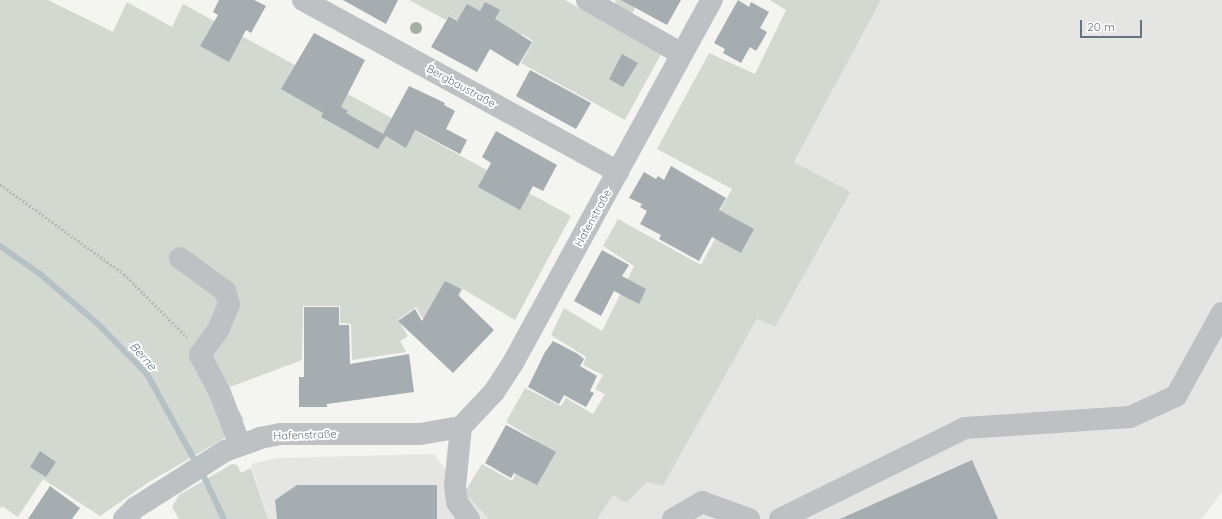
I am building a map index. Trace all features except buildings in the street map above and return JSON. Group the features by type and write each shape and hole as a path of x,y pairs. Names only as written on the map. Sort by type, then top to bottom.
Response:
{"street":[{"name":"Bergbaustraße","path":"303,0 618,172"},
{"path":"587,0 682,54"},
{"name":"Hafenstraße","path":"124,519 176,481 233,448 260,438 281,434 420,434 461,427 498,386 712,0"},
{"path":"180,258 225,291 229,304 218,330 200,355 220,393 233,448"},
{"path":"780,519 965,428 1130,417 1176,396 1222,313"},
{"path":"461,427 455,486 457,502 469,519"},
{"path":"673,519 702,502 750,519"}],"path":[{"path":"0,184 124,274 170,317 200,355"}],"shaded area":[{"path":"0,0 48,0 113,32 127,2 172,27 183,4 571,216 515,320 463,289 453,307 427,326 416,307 398,320 408,336 400,341 406,352 352,360 351,324 340,323 340,306 303,306 302,360 227,388 244,420 223,439 149,482 100,516 43,479 18,517 2,506 0,508"},
{"path":"409,0 565,0 661,54 625,120 521,63 533,41 522,34 508,55 449,15 446,20"},
{"path":"615,0 639,0 632,14 616,5"},
{"path":"770,0 881,0 794,162 851,192 775,327 757,319 663,486 647,482 626,503 613,495 597,519 489,519 464,493 482,464 512,481 534,439 506,422 525,388 561,406 566,398 593,414 605,394 595,389 603,375 583,365 586,357 551,335 564,308 602,331 634,266 603,246 618,219 701,265 716,237 707,233 732,189 657,149 709,53 755,74 786,10"},
{"path":"881,0 1222,0 1222,492 1203,517 1198,519 597,519 613,494 626,503 647,482 663,486 757,319 775,327 851,193 794,162"},
{"path":"434,454 464,493 489,519 268,519 251,464 277,458"},
{"path":"232,464 237,465 241,473 251,468 268,519 179,519 172,507 179,495"}],"waterway":[{"name":"Berne","path":"0,246 40,274 97,323 147,374 206,481 224,519"}]}
